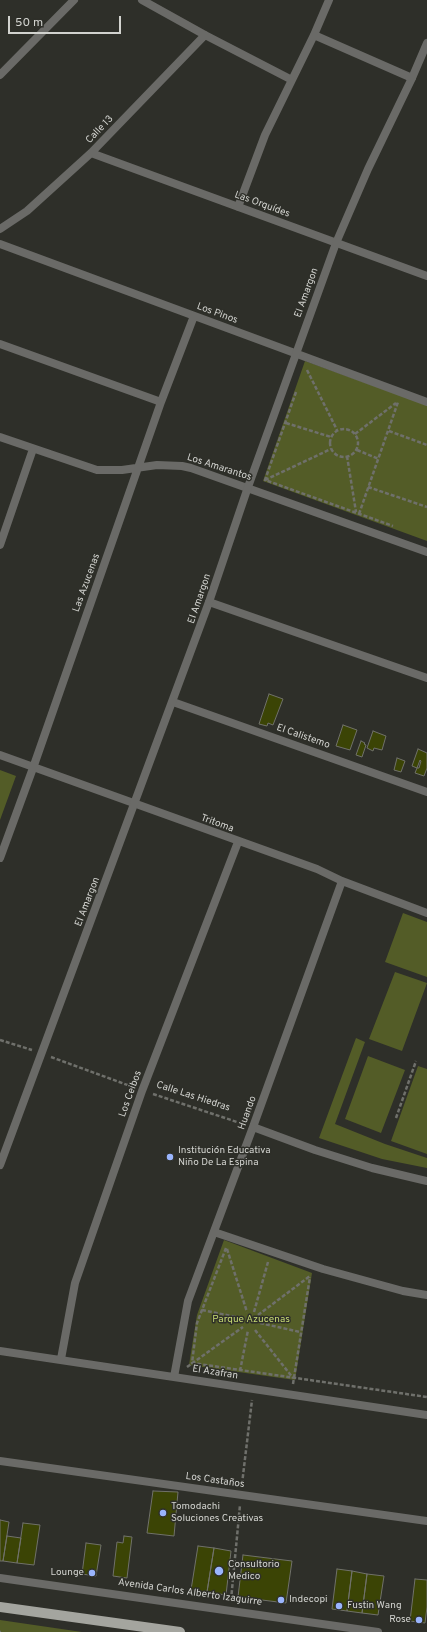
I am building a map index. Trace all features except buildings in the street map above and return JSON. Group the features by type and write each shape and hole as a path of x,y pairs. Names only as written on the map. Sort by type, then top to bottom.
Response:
{"main road":[{"path":"0,1607 180,1632"}],"street":[{"path":"0,75 74,0"},
{"path":"142,0 205,35 292,80"},
{"path":"238,207 264,135 314,35 329,0"},
{"name":"Calle 13","path":"0,229 27,211 91,153 205,35"},
{"path":"314,35 412,78"},
{"name":"El Amargon","path":"0,1165 173,702 336,242 368,169 412,78 427,43"},
{"name":"Las Orquídes","path":"91,153 427,276"},
{"name":"Los Pinos","path":"0,244 427,402"},
{"name":"Las Azucenas","path":"0,858 161,402 194,316"},
{"path":"0,344 161,402"},
{"name":"Los Amarantos","path":"0,437 97,470 122,470 139,466 156,465 182,466 248,487 427,552"},
{"path":"0,545 33,449"},
{"path":"209,602 427,678"},
{"name":"El Calistemo","path":"173,702 427,792"},
{"name":"Tritoma","path":"0,755 135,805 317,869 342,881 427,913"},
{"name":"Los Ceibos","path":"61,1359 75,1283 142,1091 238,842"},
{"name":"Huando","path":"174,1377 188,1301 342,881"},
{"path":"253,1127 315,1150 372,1168 427,1181"},
{"path":"214,1232 323,1269 427,1295"},
{"name":"El Azafran","path":"0,1351 427,1415"},
{"name":"Los Castaños","path":"0,1461 427,1521"},
{"name":"Avenida Carlos Alberto Izaguirre","path":"0,1578 378,1632"}],"path":[{"path":"303,373 305,366 337,430"},
{"path":"265,480 298,387"},
{"path":"355,527 358,513 379,459 402,392"},
{"path":"355,434 399,401"},
{"path":"285,422 331,437"},
{"path":"347,429 355,434 358,442 356,450 347,456 338,455 331,449 331,437 337,430 347,429"},
{"path":"389,431 427,445"},
{"path":"248,487 331,449"},
{"path":"356,450 379,459"},
{"path":"347,456 358,513"},
{"path":"265,480 400,529"},
{"path":"368,487 427,507"},
{"name":"Calle Las Hiedras","path":"0,1040 142,1091 253,1127"},
{"path":"396,1118 416,1061"},
{"path":"192,1363 197,1323 227,1246"},
{"path":"227,1246 234,1249"},
{"path":"227,1246 247,1312"},
{"path":"254,1312 268,1261 275,1264"},
{"path":"303,1274 310,1276"},
{"path":"258,1315 310,1276"},
{"path":"291,1394 310,1276"},
{"path":"202,1310 241,1318"},
{"path":"260,1322 300,1332"},
{"path":"174,1377 242,1327"},
{"path":"240,1370 248,1330"},
{"path":"255,1330 293,1378"},
{"path":"192,1363 427,1397"}],"green space":[{"path":"305,361 427,405 427,541 263,481"},
{"path":"0,770 16,776 0,820"},
{"path":"403,913 427,922 427,977 385,962"},
{"path":"395,972 427,983 402,1051 369,1039"},
{"path":"356,1038 365,1042 335,1124 385,1144 427,1158 427,1168 382,1159 319,1138"},
{"path":"368,1056 405,1070 381,1133 345,1119"},
{"path":"418,1066 427,1069 427,1154 391,1141"},
{"name":"Parque Azucenas","path":"224,1240 312,1273 295,1380 189,1365 197,1315"},
{"path":"0,1620 82,1632 0,1632"}],"place":[{"name":"Institución Educativa Niño De La Espina","path":"170,1157"},
{"name":"Tomodachi Soluciones Creativas","path":"163,1513"},
{"name":"Consultorio Medico","path":"219,1571"},
{"name":"Lounge","path":"92,1573"},
{"name":"Indecopi","path":"281,1600"},
{"name":"Fustin Wang","path":"339,1606"},
{"name":"Rose","path":"419,1620"}]}
